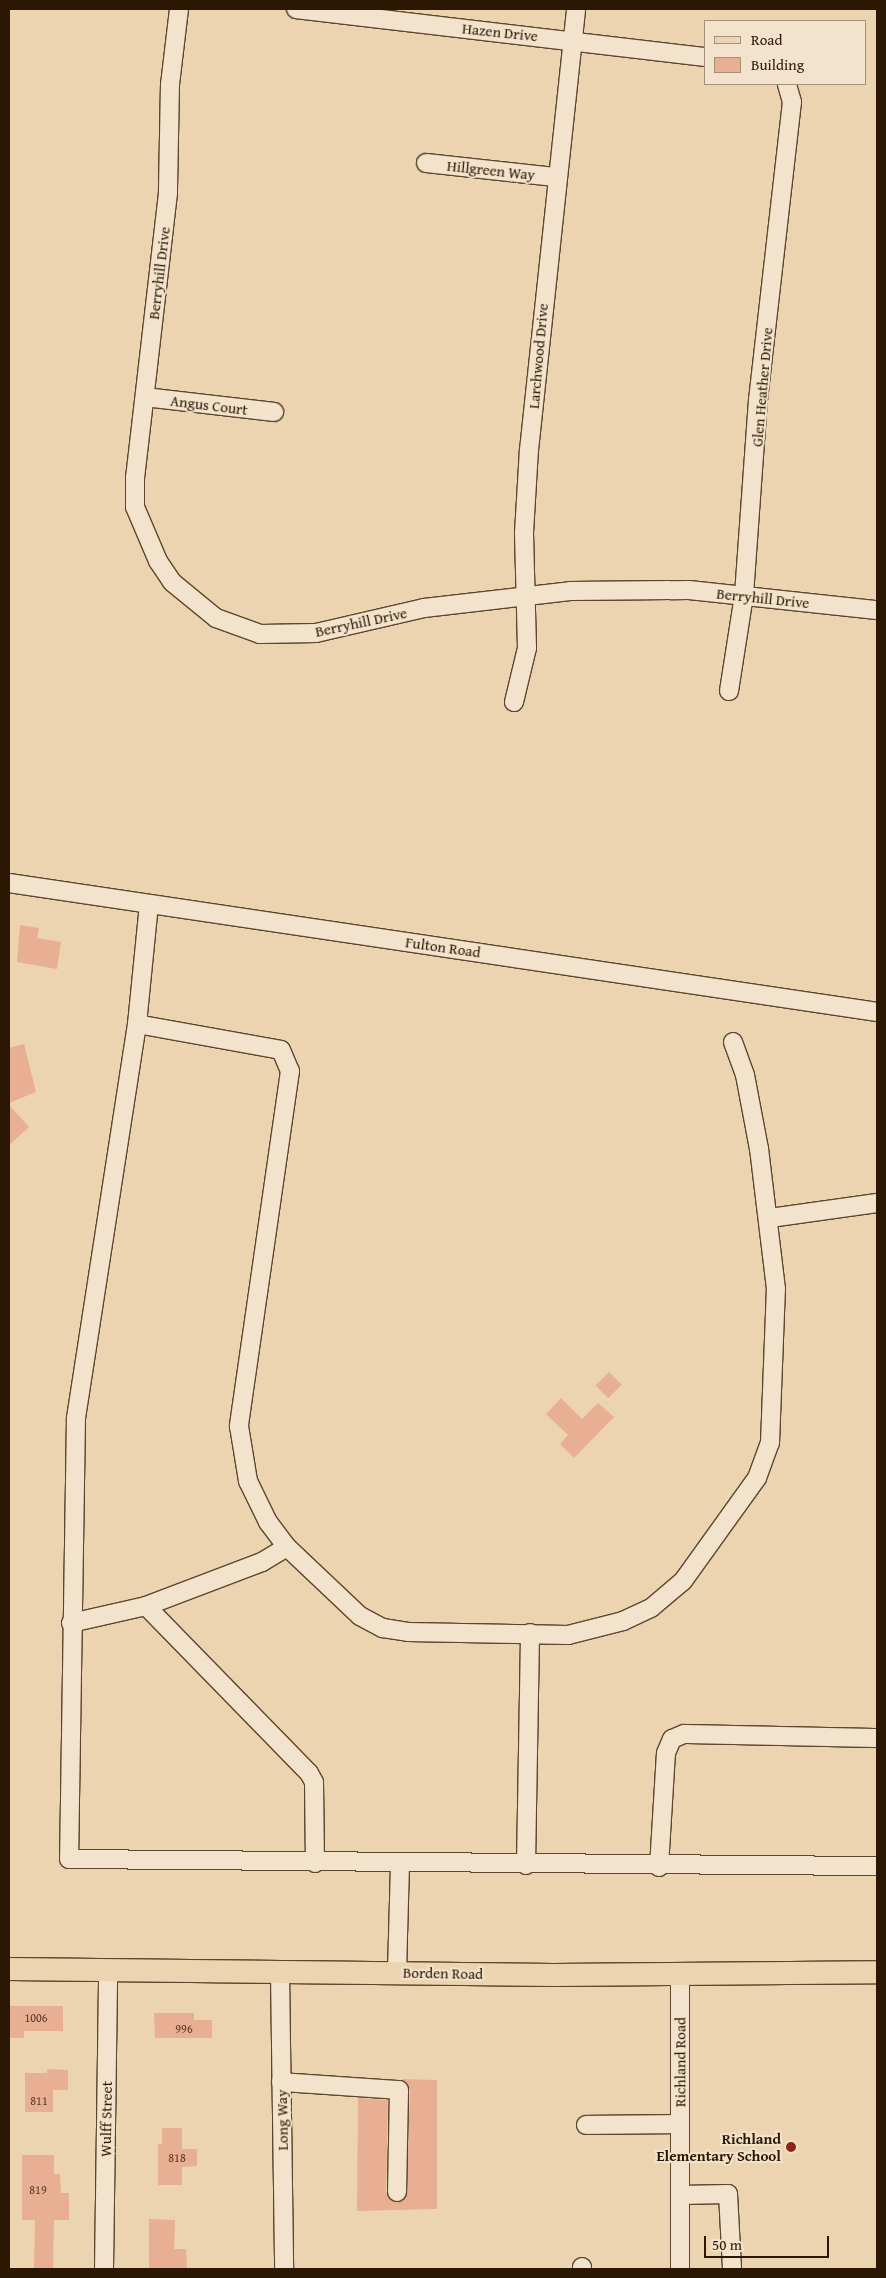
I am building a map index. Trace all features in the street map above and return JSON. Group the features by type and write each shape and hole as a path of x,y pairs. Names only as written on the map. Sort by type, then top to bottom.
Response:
{"main road":[{"name":"Borden Road","path":"9,1969 680,1975 877,1972"}],"street":[{"name":"Berryhill Drive","path":"179,9 170,84 168,193 145,397 135,507 158,561 172,582 216,618 260,634 316,633 424,608 526,595 689,590 877,610"},
{"name":"Hazen Drive","path":"296,9 704,57"},
{"name":"Larchwood Drive","path":"514,702 527,648 524,533 529,450 555,178 576,9"},
{"name":"Glen Heather Drive","path":"729,691 744,595 758,400 792,102 787,85"},
{"name":"Hillgreen Way","path":"426,163 555,178"},
{"name":"Angus Court","path":"145,397 274,412"},
{"name":"Fulton Road","path":"9,883 877,1012"},
{"path":"149,904 137,1024 76,1418 71,1623 69,1860 659,1866 877,1866"},
{"path":"137,1024 281,1050 290,1071 239,1426 248,1481 268,1522 287,1547 360,1616 383,1628 408,1632 568,1635 623,1622 651,1608 683,1582 757,1478 770,1443 776,1289 770,1218 745,1075 733,1042"},
{"path":"770,1218 877,1203"},
{"path":"71,1623 146,1606 262,1562 287,1547"},
{"path":"146,1606 309,1773 314,1782 315,1863"},
{"path":"526,1865 530,1633"},
{"path":"659,1866 666,1753 672,1739 684,1734 877,1738"},
{"path":"397,1972 400,1864"},
{"name":"Wulff Street","path":"104,2269 108,1970"},
{"name":"Long Way","path":"280,1972 284,2269"},
{"name":"Richland Road","path":"680,1975 680,2269"},
{"path":"281,2082 399,2090 397,2192"},
{"path":"586,2125 680,2124"},
{"path":"680,2195 728,2194 732,2269"}],"building":[{"path":"20,925 39,928 37,938 61,942 57,969 17,962"},
{"path":"24,1044 36,1092 9,1103 9,1048"},
{"path":"9,1105 29,1127 9,1145"},
{"path":"609,1372 622,1385 608,1398 596,1385"},
{"path":"561,1398 582,1419 598,1403 614,1417 574,1458 560,1444 568,1435 546,1414"},
{"path":"9,2006 63,2006 63,2031 24,2031 24,2038 9,2038"},
{"path":"154,2013 194,2013 194,2020 212,2020 212,2038 155,2038"},
{"path":"47,2069 68,2070 68,2090 53,2090 53,2112 25,2112 25,2073 47,2073"},
{"path":"402,2079 437,2080 437,2209 357,2211 358,2098 388,2100 386,2192 396,2203 406,2197 410,2090"},
{"path":"162,2128 182,2128 182,2149 197,2149 197,2166 182,2167 182,2185 158,2185 158,2144 162,2144"},
{"path":"22,2155 54,2155 54,2174 60,2174 61,2193 69,2193 69,2220 54,2220 53,2269 34,2269 35,2220 22,2220"},
{"path":"149,2219 175,2220 174,2249 186,2249 187,2269 149,2269"}],"place":[{"name":"Richland Elementary School","path":"791,2147"}]}
